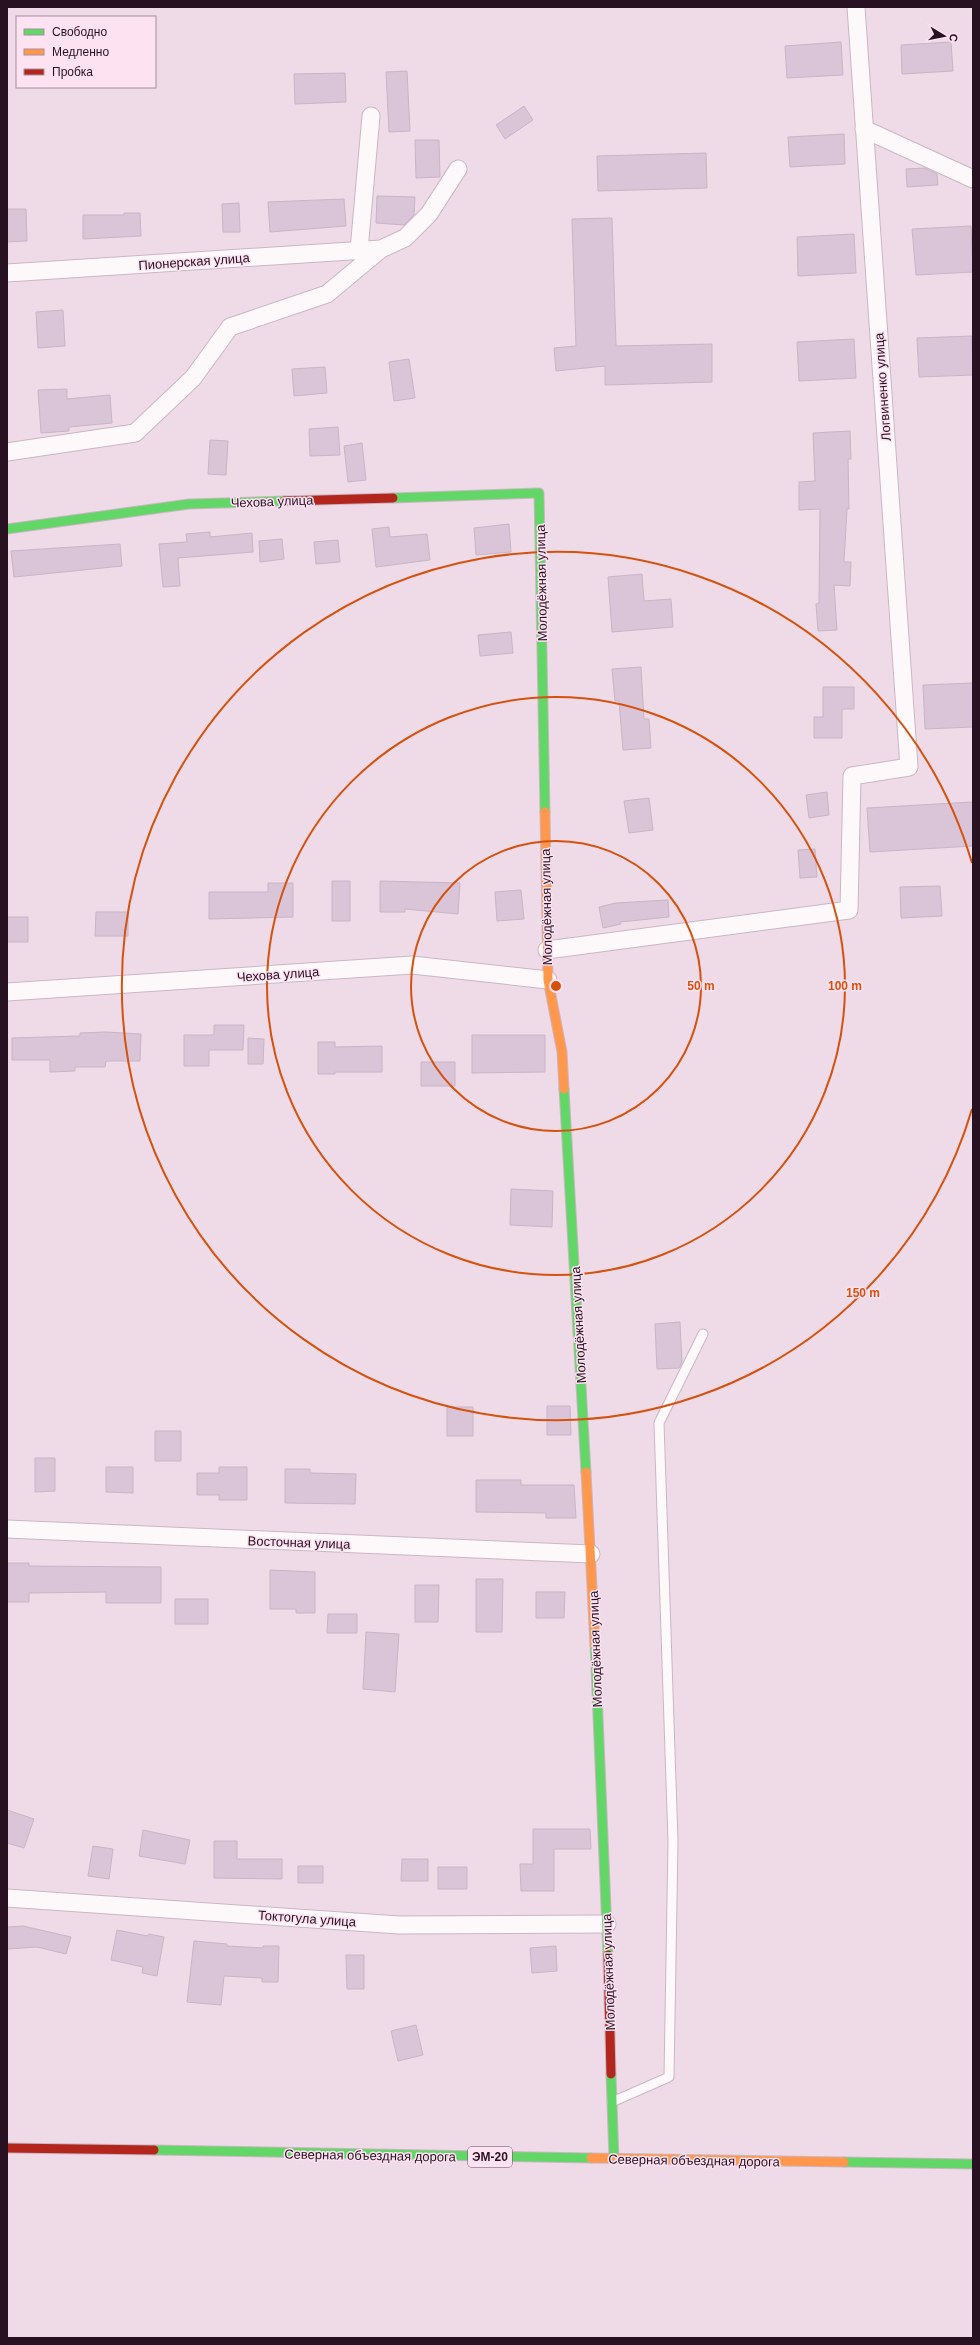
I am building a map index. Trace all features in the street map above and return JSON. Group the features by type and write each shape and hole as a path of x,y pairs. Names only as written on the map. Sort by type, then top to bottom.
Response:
{"street":[{"name":"Логвиненко улица","path":"547,950 849,910 852,776 909,768 856,7"},
{"path":"359,250 371,116"},
{"path":"864,130 973,179"},
{"path":"7,452 135,433 193,378 230,326 326,294 381,249 405,238 429,214 458,169"},
{"name":"Пионерская улица","path":"7,273 381,249"},
{"name":"Чехова улица","path":"7,529 190,504 539,493"},
{"name":"Молодёжная улица","path":"539,493 548,980 562,1052 591,1554 607,1924 614,2159"},
{"name":"Чехова улица","path":"7,992 412,965 548,980"},
{"name":"Восточная улица","path":"7,1530 591,1554"},
{"name":"Токтогула улица","path":"7,1898 399,1924 607,1924"},
{"name":"Северная объездная дорога","path":"7,2148 973,2164"}],"lane":[{"path":"612,2102 669,2077 673,1841 660,1423 703,1334"}],"building":[{"path":"841,42 843,75 787,78 785,46"},
{"path":"951,42 953,71 902,74 901,45"},
{"path":"407,71 410,131 389,132 386,72"},
{"path":"345,73 346,102 295,104 294,74"},
{"path":"524,106 533,120 505,139 496,125"},
{"path":"844,134 845,164 790,167 788,137"},
{"path":"415,140 439,140 440,177 416,178"},
{"path":"706,153 707,188 598,191 597,156"},
{"path":"925,168 937,174 938,185 907,187 906,169"},
{"path":"377,196 415,197 414,215 404,225 376,223"},
{"path":"344,199 346,226 270,232 268,202"},
{"path":"239,203 240,232 223,232 222,204"},
{"path":"7,209 26,209 27,241 7,242"},
{"path":"124,213 140,213 141,236 83,239 83,215 124,215"},
{"path":"612,218 616,346 712,344 712,382 605,385 605,366 556,371 554,348 576,346 572,219"},
{"path":"971,226 973,272 916,275 912,229"},
{"path":"854,234 856,273 798,276 797,237"},
{"path":"63,310 65,346 38,348 36,312"},
{"path":"972,336 973,375 919,377 917,338"},
{"path":"854,339 856,378 799,381 797,342"},
{"path":"409,359 415,398 394,401 389,362"},
{"path":"325,367 327,393 294,396 292,369"},
{"path":"67,389 67,399 110,395 112,423 69,427 69,431 41,433 38,390"},
{"path":"338,427 340,455 310,456 309,429"},
{"path":"850,431 851,459 848,459 849,509 847,509 844,562 851,562 850,586 834,585 837,630 818,631 816,604 819,603 820,509 799,510 799,482 815,481 813,433"},
{"path":"210,440 228,441 226,475 208,474"},
{"path":"362,443 366,480 348,482 344,446"},
{"path":"509,524 511,552 476,555 474,528"},
{"path":"389,527 390,537 427,534 430,560 376,567 372,529"},
{"path":"210,532 210,537 252,533 253,552 178,558 180,586 163,587 159,544 187,542 186,534"},
{"path":"282,539 284,559 260,562 259,541"},
{"path":"338,540 340,562 316,564 314,542"},
{"path":"120,544 122,566 14,577 11,551"},
{"path":"642,574 644,601 671,599 673,627 612,632 608,577"},
{"path":"511,632 513,653 480,656 478,635"},
{"path":"641,667 644,719 649,719 651,748 623,750 619,701 615,701 612,669"},
{"path":"973,683 973,727 925,729 923,685"},
{"path":"823,687 854,687 854,709 842,709 842,738 814,738 814,717 823,717"},
{"path":"827,792 829,815 809,818 806,795"},
{"path":"649,798 653,830 629,833 624,801"},
{"path":"973,802 973,846 870,852 867,808"},
{"path":"815,849 817,877 800,878 798,850"},
{"path":"332,881 350,881 350,921 332,921"},
{"path":"380,881 460,883 458,914 405,909 405,912 380,912"},
{"path":"268,883 293,883 293,917 209,919 209,892 268,892"},
{"path":"940,886 942,916 901,918 900,887"},
{"path":"521,890 524,919 497,921 495,892"},
{"path":"668,900 669,917 620,922 621,924 603,928 599,907 616,903"},
{"path":"96,912 128,912 128,936 95,936"},
{"path":"7,917 28,917 28,942 7,942"},
{"path":"214,1025 244,1025 243,1050 209,1050 209,1066 184,1066 184,1035 214,1035"},
{"path":"106,1032 141,1034 140,1061 106,1061 105,1067 75,1067 75,1071 50,1072 50,1060 12,1060 12,1038 80,1036 80,1033"},
{"path":"472,1035 545,1035 545,1072 472,1073"},
{"path":"248,1038 264,1039 263,1064 248,1064"},
{"path":"318,1042 335,1042 335,1047 382,1046 382,1072 335,1072 335,1074 318,1074"},
{"path":"421,1062 455,1062 455,1086 421,1086"},
{"path":"511,1189 553,1191 552,1227 510,1225"},
{"path":"680,1322 682,1362 679,1368 657,1369 655,1324"},
{"path":"547,1406 570,1406 571,1435 547,1435"},
{"path":"447,1407 473,1407 473,1436 447,1436"},
{"path":"155,1431 181,1431 181,1461 155,1461"},
{"path":"35,1458 55,1458 55,1491 35,1492"},
{"path":"106,1467 133,1467 133,1493 106,1492"},
{"path":"219,1467 247,1467 247,1500 219,1500 219,1495 197,1495 197,1473 219,1473"},
{"path":"285,1469 310,1469 310,1473 356,1474 355,1504 285,1503"},
{"path":"476,1480 521,1480 521,1485 574,1485 576,1518 546,1518 546,1513 476,1512"},
{"path":"7,1563 29,1563 29,1566 161,1567 161,1603 106,1603 106,1592 29,1593 29,1602 7,1602"},
{"path":"270,1570 315,1572 315,1613 296,1613 296,1609 270,1609"},
{"path":"476,1579 503,1579 502,1632 476,1632"},
{"path":"415,1585 439,1585 438,1622 415,1622"},
{"path":"536,1592 565,1592 564,1618 536,1618"},
{"path":"175,1599 208,1599 208,1624 175,1624"},
{"path":"328,1614 357,1614 357,1633 327,1633"},
{"path":"366,1632 399,1634 395,1692 363,1689"},
{"path":"7,1810 34,1819 24,1848 7,1843"},
{"path":"533,1829 590,1829 591,1849 554,1849 554,1891 521,1891 520,1864 533,1864"},
{"path":"143,1830 190,1840 185,1864 139,1856"},
{"path":"214,1841 237,1841 237,1859 282,1859 282,1879 214,1878"},
{"path":"93,1846 113,1849 109,1879 88,1876"},
{"path":"402,1859 428,1859 428,1881 401,1881"},
{"path":"298,1866 323,1866 323,1883 298,1883"},
{"path":"438,1867 467,1867 467,1889 438,1889"},
{"path":"23,1926 71,1937 66,1954 37,1947 7,1949 7,1927"},
{"path":"117,1930 148,1936 149,1934 164,1937 157,1976 142,1973 143,1967 111,1960"},
{"path":"194,1941 227,1944 227,1946 263,1948 263,1946 279,1946 278,1982 262,1982 262,1978 224,1976 221,2005 187,2002"},
{"path":"556,1946 557,1971 532,1973 530,1948"},
{"path":"346,1955 364,1955 364,1989 347,1989"},
{"path":"416,2025 423,2055 398,2061 391,2031"}],"traffic: fast":[{"path":"393,498 539,493 545,812"},
{"path":"7,529 189,504 284,501"},
{"path":"564,1089 586,1472"},
{"path":"595,1645 608,1955"},
{"path":"611,2074 614,2159"},
{"path":"154,2150 591,2158"},
{"path":"844,2162 973,2164"}],"traffic: slow":[{"path":"545,812 548,980 562,1052 564,1089"},
{"path":"586,1472 595,1645"},
{"path":"591,2158 844,2162"}],"traffic: jam":[{"path":"284,501 393,498"},
{"path":"608,1955 611,2074"},
{"path":"7,2148 154,2150"}]}
